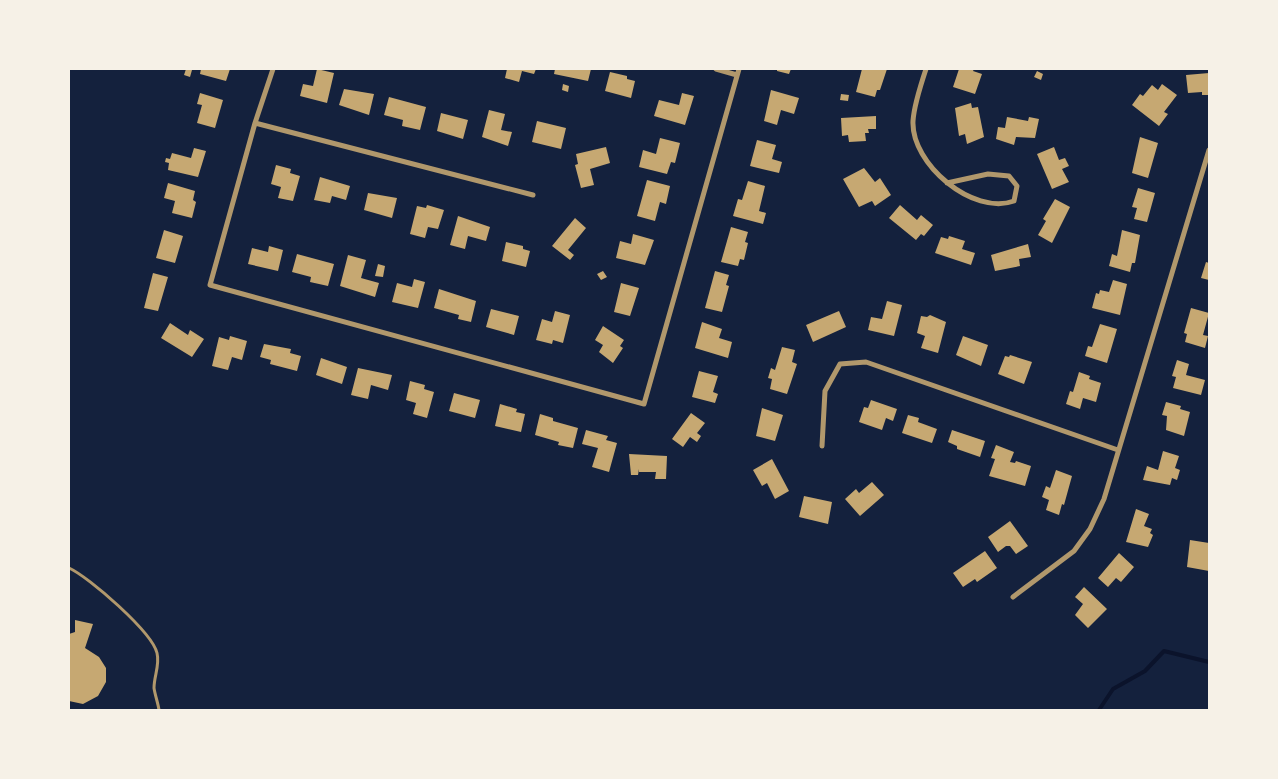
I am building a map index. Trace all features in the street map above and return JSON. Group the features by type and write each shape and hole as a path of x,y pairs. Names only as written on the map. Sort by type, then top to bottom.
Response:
{"street":[{"path":"273,69 255,123 210,285 644,404 738,72 716,69"},
{"path":"926,69 913,122 919,151 947,183 980,202 1002,206 1014,201 1017,186 1009,176 988,174 947,183"},
{"path":"255,123 533,195"},
{"path":"1013,597 1074,551 1090,529 1104,499 1209,150"},
{"path":"822,446 825,391 840,364 866,362 1118,450"}],"lane":[{"path":"69,568 87,578 154,644 158,660 154,686 159,710"}],"building":[{"path":"186,69 192,70 190,77 184,75"},
{"path":"201,69 230,69 226,81 200,74"},
{"path":"317,69 334,73 327,103 300,96 303,84 313,86"},
{"path":"507,69 536,69 534,74 522,71 519,82 505,78"},
{"path":"555,69 591,69 588,81 554,74"},
{"path":"777,69 791,69 789,74 777,71"},
{"path":"862,69 887,69 880,90 877,90 875,97 856,92"},
{"path":"959,69 974,69 973,71 982,74 975,94 953,87"},
{"path":"1037,71 1043,74 1041,80 1034,77"},
{"path":"610,72 627,76 627,79 635,81 631,98 605,91"},
{"path":"1209,73 1209,95 1202,95 1202,92 1188,93 1186,75"},
{"path":"563,84 569,86 568,92 562,90"},
{"path":"1162,84 1177,95 1164,112 1168,114 1159,126 1132,105 1140,94 1143,96 1152,85 1158,90"},
{"path":"344,89 374,94 369,115 339,105"},
{"path":"771,90 799,98 794,114 781,110 777,125 764,121"},
{"path":"200,93 223,100 215,128 197,123 202,105 197,104"},
{"path":"682,93 694,96 685,125 654,116 659,100 679,105"},
{"path":"841,94 849,95 848,101 840,100"},
{"path":"389,97 426,107 420,130 402,126 403,120 384,115"},
{"path":"971,103 972,108 978,107 984,137 967,144 965,134 959,136 955,108"},
{"path":"489,110 505,114 501,130 512,132 508,146 482,137"},
{"path":"441,113 468,120 463,139 437,131"},
{"path":"876,116 876,129 868,129 869,133 865,133 866,141 849,142 848,135 842,136 841,118"},
{"path":"1007,117 1028,121 1029,117 1039,119 1035,138 1016,137 1014,145 996,139 998,127 1005,128"},
{"path":"537,121 566,128 561,149 532,142"},
{"path":"1140,137 1158,143 1148,178 1132,173"},
{"path":"660,138 680,143 675,163 671,162 667,174 639,167 643,150 656,154"},
{"path":"757,140 776,145 772,159 782,162 779,173 750,166"},
{"path":"606,147 610,163 590,169 594,185 581,188 575,165 578,164 576,154"},
{"path":"1054,147 1059,160 1065,158 1069,166 1062,169 1069,182 1052,189 1037,154"},
{"path":"194,148 206,151 198,177 168,170 169,163 165,162 166,158 170,159 172,153 191,158"},
{"path":"276,165 291,169 290,173 300,176 293,201 278,198 281,187 271,184"},
{"path":"864,168 875,182 880,178 891,195 875,206 872,201 859,207 843,179"},
{"path":"320,177 350,186 346,200 332,196 330,203 314,200"},
{"path":"647,180 670,186 666,204 660,202 655,221 637,216"},
{"path":"748,181 765,186 759,211 766,213 763,224 733,216 738,199 742,200"},
{"path":"168,183 195,191 193,200 196,202 192,218 172,213 175,201 164,198"},
{"path":"1138,188 1155,193 1147,222 1134,219 1137,208 1132,207"},
{"path":"368,193 397,198 392,218 364,210"},
{"path":"1055,199 1070,207 1052,243 1038,235 1046,221 1043,219"},
{"path":"427,205 444,210 438,229 428,227 425,238 410,234 417,206 426,208"},
{"path":"900,205 917,220 921,215 933,225 924,236 921,234 916,240 889,218"},
{"path":"458,216 490,227 486,241 468,236 465,249 450,245"},
{"path":"575,218 586,228 568,250 574,255 570,260 552,246"},
{"path":"731,227 748,232 745,242 748,243 744,260 740,259 738,266 721,262"},
{"path":"164,230 183,236 175,263 156,258"},
{"path":"1122,230 1140,235 1135,263 1132,263 1130,272 1109,266 1112,254 1117,256"},
{"path":"633,234 654,240 645,265 616,258 620,241 631,244"},
{"path":"949,236 965,241 962,249 975,253 971,265 935,253 941,237 948,239"},
{"path":"506,242 523,246 523,249 530,251 526,267 502,261"},
{"path":"1028,244 1031,257 1019,259 1020,266 995,271 991,255"},
{"path":"269,246 283,250 278,271 248,264 252,248 268,252"},
{"path":"297,254 334,264 328,286 310,282 311,277 292,272"},
{"path":"348,255 366,260 361,278 379,283 375,297 340,286"},
{"path":"1206,262 1209,263 1209,280 1201,278"},
{"path":"378,264 385,266 383,277 375,276"},
{"path":"603,271 607,277 601,280 597,274"},
{"path":"715,271 729,275 726,285 729,286 722,312 705,308"},
{"path":"153,273 168,277 158,311 144,308"},
{"path":"414,279 425,282 418,308 392,302 397,283 412,287"},
{"path":"1113,280 1127,284 1120,315 1092,308 1096,293 1099,294 1100,290 1109,292"},
{"path":"621,283 639,288 630,316 614,312"},
{"path":"439,289 476,301 471,322 458,319 459,315 434,308"},
{"path":"887,301 902,305 894,336 868,330 871,317 882,319"},
{"path":"1191,308 1209,313 1203,335 1208,336 1205,348 1185,342 1187,334 1184,333"},
{"path":"491,309 519,316 514,335 486,327"},
{"path":"555,311 570,315 563,343 553,340 552,344 536,340 542,319 552,322"},
{"path":"839,311 846,327 813,342 806,325"},
{"path":"930,315 946,322 938,353 921,348 925,336 917,333 921,316 927,317"},
{"path":"702,322 722,329 719,338 732,342 728,358 695,348"},
{"path":"170,323 188,335 190,330 204,339 192,357 161,338"},
{"path":"1100,324 1117,329 1107,363 1085,356 1088,346 1092,347"},
{"path":"603,326 624,340 620,346 623,348 613,363 599,352 603,345 595,340"},
{"path":"230,336 247,341 242,360 232,357 228,370 212,366 219,337 229,340"},
{"path":"963,336 988,345 981,366 956,355"},
{"path":"264,344 291,349 290,353 301,356 297,371 270,364 271,360 260,357"},
{"path":"782,347 795,350 792,362 797,364 787,394 770,389 772,379 768,378 771,368 775,370"},
{"path":"1010,355 1032,362 1024,384 998,374 1005,356 1009,357"},
{"path":"321,358 347,367 342,384 316,375"},
{"path":"1177,360 1189,364 1186,375 1205,380 1201,395 1173,388 1176,377 1172,376"},
{"path":"358,368 392,375 388,390 371,385 368,399 351,395"},
{"path":"699,371 718,376 713,392 718,394 715,403 692,397"},
{"path":"1079,372 1090,376 1089,379 1101,383 1096,402 1083,398 1080,409 1066,404 1070,391 1073,392"},
{"path":"410,381 425,385 424,389 434,392 427,418 413,414 416,403 406,400"},
{"path":"454,393 480,400 475,418 449,411"},
{"path":"871,400 897,409 893,421 886,418 882,430 859,422 864,407 868,408"},
{"path":"1166,402 1181,406 1180,409 1190,412 1184,436 1166,430 1167,416 1162,415"},
{"path":"500,404 517,409 516,412 525,414 521,432 495,426"},
{"path":"762,408 783,415 775,441 756,436"},
{"path":"691,413 705,423 697,433 701,436 697,442 690,437 683,447 672,439"},
{"path":"540,414 553,418 553,421 578,428 573,448 558,445 559,442 535,435"},
{"path":"908,415 919,418 918,422 937,429 932,443 902,433"},
{"path":"586,430 608,436 606,440 617,443 609,472 592,467 598,448 582,444"},
{"path":"952,430 985,441 980,457 957,449 957,446 948,442"},
{"path":"996,445 1014,452 1010,462 1015,463 1016,461 1031,466 1025,486 989,476 995,459 991,458"},
{"path":"1163,451 1179,456 1175,468 1180,470 1177,480 1172,478 1170,485 1143,480 1147,466 1158,470"},
{"path":"629,454 667,456 666,479 655,479 656,472 639,472 639,469 638,475 631,475"},
{"path":"772,459 789,491 775,499 767,483 762,486 753,470"},
{"path":"1056,470 1072,476 1064,505 1062,504 1059,515 1046,510 1049,500 1042,497 1046,486 1050,488"},
{"path":"872,482 884,495 860,516 845,499 856,489 859,493"},
{"path":"804,496 832,502 828,524 799,517"},
{"path":"1136,509 1149,514 1144,526 1152,529 1150,533 1153,535 1148,547 1126,542"},
{"path":"1010,521 1028,546 1016,554 1010,546 1006,546 998,552 988,537"},
{"path":"1190,540 1209,543 1209,571 1187,567"},
{"path":"985,551 997,568 977,582 975,579 963,587 953,573"},
{"path":"1119,553 1134,567 1121,582 1116,578 1108,587 1098,578"},
{"path":"1084,587 1107,609 1088,628 1075,615 1083,604 1075,597"},
{"path":"75,620 93,624 85,648 99,657 106,668 106,682 98,696 83,704 69,701 69,634 75,632"}],"waterway":[{"path":"1099,710 1113,689 1145,671 1164,651 1209,662"}]}
